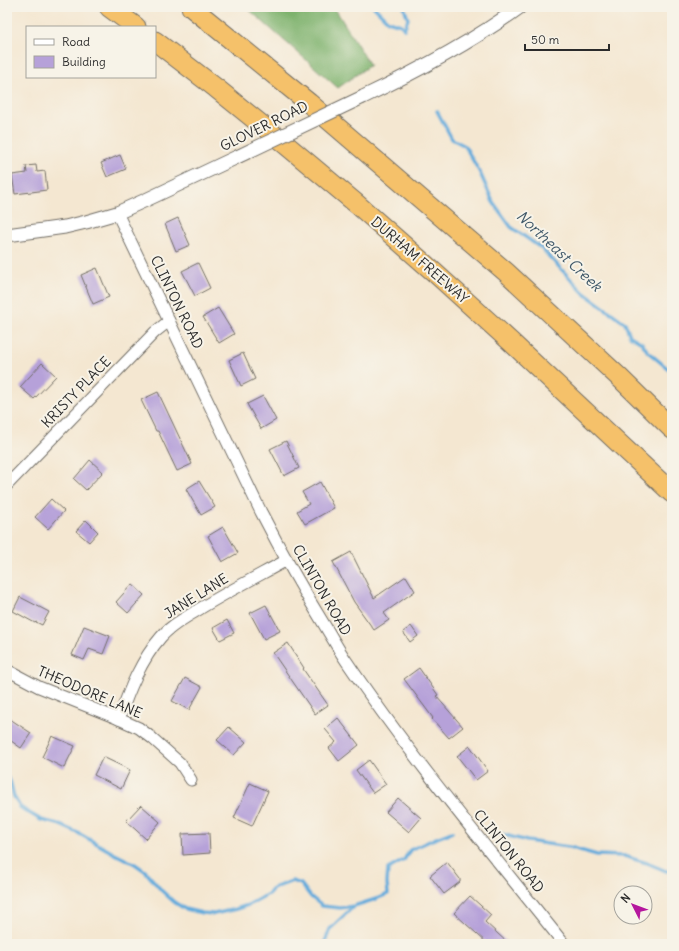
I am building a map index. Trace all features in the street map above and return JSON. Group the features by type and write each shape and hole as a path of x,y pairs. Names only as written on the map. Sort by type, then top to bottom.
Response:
{"highway":[{"path":"109,7 135,26"},
{"path":"191,7 309,103 506,272 672,428"},
{"name":"DURHAM FREEWAY","path":"156,43 216,88 358,205 511,342 672,493"}],"street":[{"name":"GLOVER ROAD","path":"7,235 65,227 86,222 117,213 143,202 416,71 478,36 520,7"},
{"name":"CLINTON ROAD","path":"117,213 286,560 345,660 372,699 432,779 564,944"},
{"name":"KRISTY PLACE","path":"7,485 155,332 169,321"},
{"name":"JANE LANE","path":"119,719 124,703 143,664 162,636 185,618 214,600 286,560"},
{"name":"THEODORE LANE","path":"7,670 39,687 139,728 162,746 180,764 191,780"}],"green space":[{"path":"246,7 334,7 370,65 338,88"}],"building":[{"path":"120,155 126,169 107,177 101,163"},
{"path":"36,165 37,172 45,171 47,190 15,194 12,175 27,173 26,166"},
{"path":"178,218 190,245 176,251 165,224"},
{"path":"198,263 210,288 195,296 182,271"},
{"path":"97,268 109,297 93,304 81,275"},
{"path":"218,308 234,334 219,343 203,317"},
{"path":"243,353 255,379 241,386 229,360"},
{"path":"42,363 56,376 34,399 20,387"},
{"path":"158,392 192,464 177,471 141,400"},
{"path":"263,396 276,420 261,429 247,404"},
{"path":"286,441 299,468 284,476 270,449"},
{"path":"90,460 103,472 86,490 74,479"},
{"path":"199,481 215,507 201,515 186,489"},
{"path":"320,482 334,508 305,524 297,511 309,504 302,492"},
{"path":"51,499 64,511 48,529 35,517"},
{"path":"86,520 98,532 89,542 76,531"},
{"path":"223,527 238,553 222,562 208,536"},
{"path":"351,552 374,598 406,576 415,591 384,613 389,620 374,630 354,602 333,562"},
{"path":"132,584 144,595 128,613 116,602"},
{"path":"20,597 49,612 42,625 36,622 35,623 13,611"},
{"path":"266,605 280,631 264,639 250,613"},
{"path":"227,620 234,633 220,640 213,628"},
{"path":"84,626 110,636 103,654 89,649 84,660 72,655"},
{"path":"411,626 418,636 410,642 403,632"},
{"path":"288,643 304,668 303,669 328,705 315,714 273,653"},
{"path":"419,668 438,695 436,696 463,727 449,738 432,719 433,718 404,679"},
{"path":"185,678 202,687 189,710 172,701"},
{"path":"7,717 31,733 21,748 7,738"},
{"path":"338,718 359,745 339,761 329,748 336,742 325,729"},
{"path":"229,727 246,742 234,755 217,740"},
{"path":"52,736 75,746 64,768 42,757"},
{"path":"470,746 488,771 476,780 457,756"},
{"path":"103,757 130,770 121,789 94,775"},
{"path":"369,760 386,784 373,793 356,770"},
{"path":"250,783 268,791 252,826 234,818"},
{"path":"398,798 421,818 409,832 386,812"},
{"path":"141,805 160,822 146,839 126,821"},
{"path":"209,833 210,853 183,855 182,834"},
{"path":"447,862 460,879 460,882 444,894 430,876"},
{"path":"470,896 491,915 485,922 509,944 488,944 454,913"}],"waterway":[{"path":"374,7 388,21 401,25 404,29"},
{"name":"Northeast Creek","path":"404,7 408,19 404,29"},
{"name":"Northeast Creek","path":"437,111 452,139 465,146 480,173 493,202 511,227 541,248 584,293 625,323 630,336 642,343 648,352 672,372"},
{"path":"7,777 10,781 14,797 20,807 41,820 58,824 78,833 135,864 145,871 162,891 174,902 185,909 202,913 214,914 248,905 268,894 274,888 292,881 301,884 311,897 322,906 340,908 354,906 376,899 388,894 388,869 404,860 410,850 452,832"},
{"path":"497,833 527,841 569,847 597,855 624,856 666,871 672,871"},
{"path":"324,944 330,929 353,907"}]}
